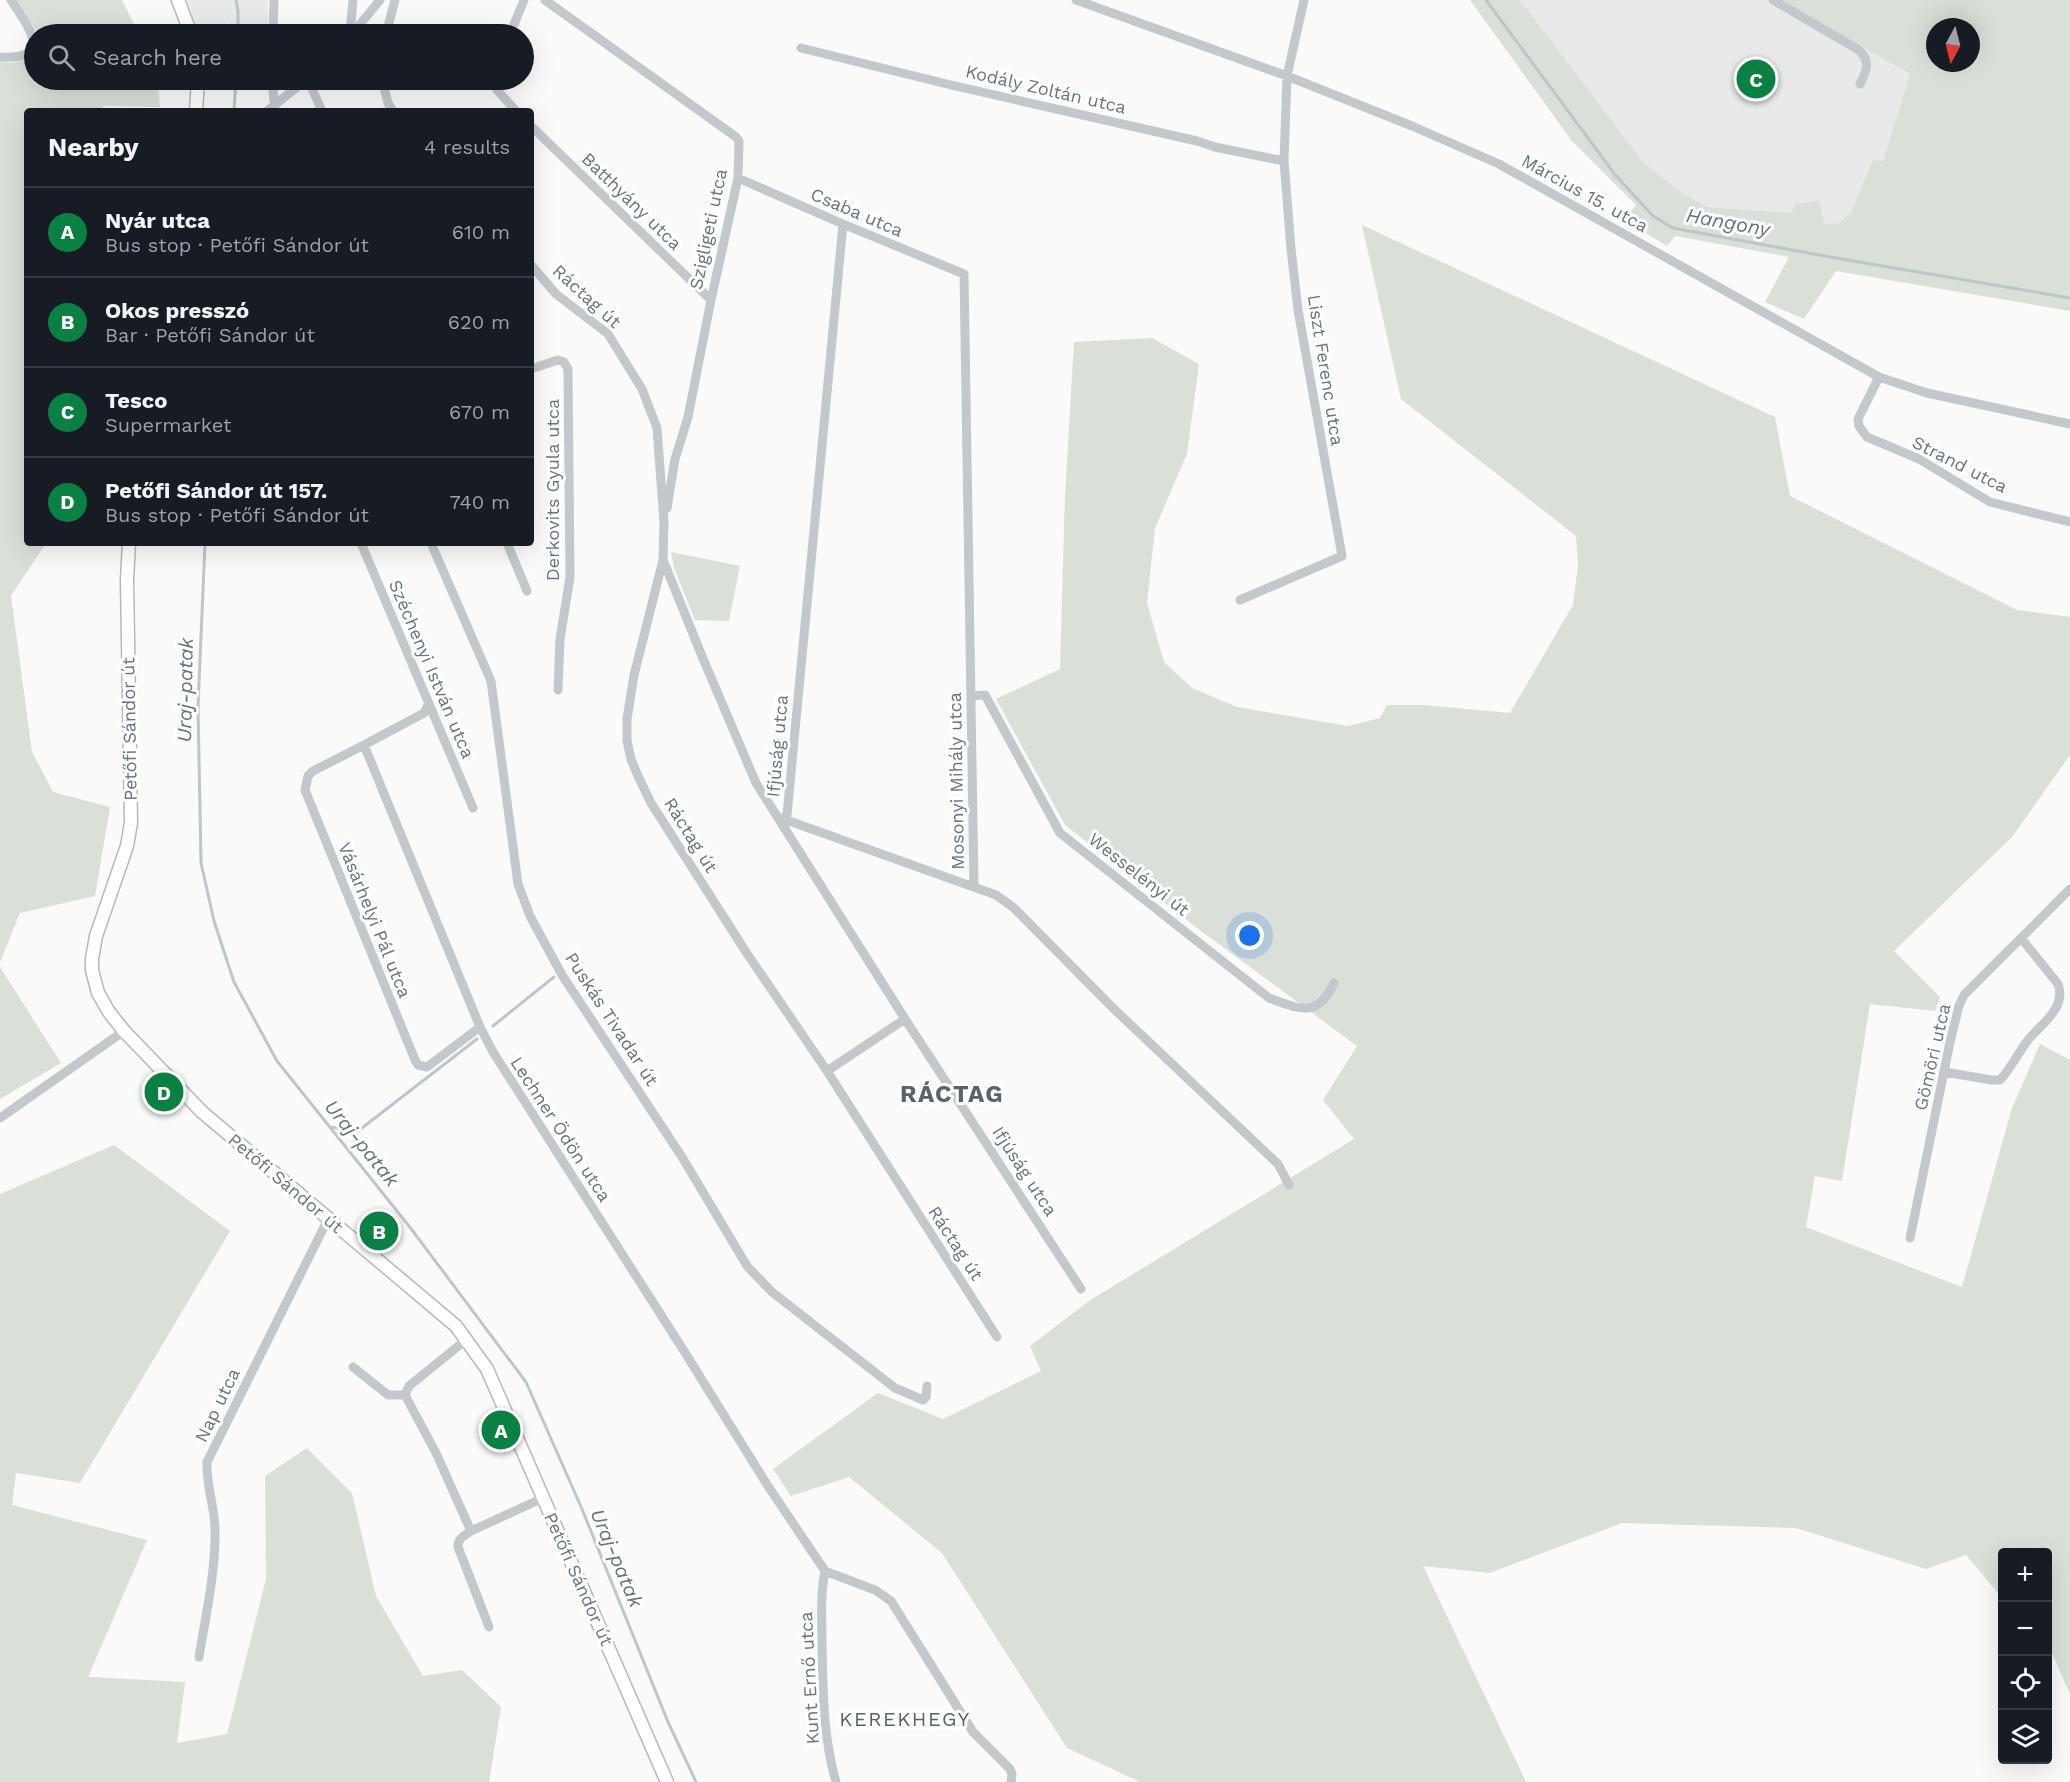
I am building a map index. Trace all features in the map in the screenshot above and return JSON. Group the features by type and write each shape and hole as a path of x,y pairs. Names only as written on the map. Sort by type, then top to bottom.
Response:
{"street":[{"path":"11,0 28,24"},
{"path":"178,0 187,24"},
{"path":"273,24 274,0"},
{"path":"352,24 353,0"},
{"path":"360,24 380,0"},
{"path":"389,24 395,0"},
{"path":"514,24 524,0"},
{"name":"Szigligeti utca","path":"545,0 739,141 738,178 688,417 675,459 664,522"},
{"name":"Március 15. utca","path":"1076,0 1287,76 1499,164 1879,377 1927,393 2070,424"},
{"name":"Liszt Ferenc utca","path":"1240,600 1342,556 1298,310 1284,161 1287,76 1304,0"},
{"path":"1773,0 1863,54 1868,64 1860,84"},
{"name":"Kodály Zoltán utca","path":"801,48 1215,147 1284,161"},
{"path":"0,57 24,55"},
{"path":"196,108 197,90"},
{"path":"272,90 272,108"},
{"path":"273,108 295,90"},
{"path":"312,90 321,108"},
{"path":"385,90 391,108"},
{"path":"499,90 502,98 513,108"},
{"name":"Batthyány utca","path":"534,129 711,300"},
{"name":"Csaba utca","path":"738,178 843,225 964,274"},
{"name":"Ifjúság utca","path":"843,225 787,815 780,822 1081,1289"},
{"name":"Ráctag út","path":"534,268 556,294 608,334 642,389 657,428 664,522"},
{"name":"Mosonyi Mihály utca","path":"964,274 974,886 996,895 1014,908 1114,1009 1278,1164 1289,1185"},
{"name":"Derkovits Gyula utca","path":"534,368 558,360 564,362 568,369 570,577 560,639 558,690"},
{"name":"Strand utca","path":"1879,377 1858,419 1858,426 1867,437 1919,459 1989,502 2070,522"},
{"path":"664,522 663,560 756,783 780,822 792,822 911,866 974,886"},
{"name":"Petőfi Sándor út","path":"129,546 131,823 127,846 99,926 92,959 92,970 98,993 124,1031 202,1112 428,1301 467,1339 487,1369 667,1782"},
{"name":"Széchenyi István utca","path":"362,546 473,808"},
{"name":"Puskás Tivadar út","path":"432,546 491,681 518,884 530,916 562,975 682,1157 752,1271 772,1292 895,1388 923,1400 926,1397 927,1386"},
{"path":"508,546 527,591"},
{"name":"Ráctag út","path":"663,560 630,697 627,741 631,759 657,813 746,952 827,1071 997,1337"},
{"name":"Wesselényi út","path":"972,696 985,695 1060,833 1269,998 1299,1010 1318,1005 1328,996 1334,983"},
{"path":"364,745 424,713 429,703"},
{"name":"Lechner Ödön utca","path":"364,745 480,1027 493,1053 678,1341 766,1483 825,1571"},
{"name":"Vásárhelyi Pál utca","path":"364,745 313,771 308,776 305,790 415,1060 418,1065 427,1067 480,1027"},
{"name":"Gömöri utca","path":"1910,1238 1950,1042 1964,995 2070,889"},
{"path":"1945,1071 2000,1080 2028,1040 2049,1018 2059,1001 2061,992 2058,984 2021,938"},
{"path":"827,1071 905,1019"},
{"path":"0,1118 124,1031"},
{"name":"Nap utca","path":"199,1657 214,1563 214,1513 207,1462 328,1219"},
{"path":"405,1395 409,1386 467,1339"},
{"path":"353,1367 388,1395 405,1395"},
{"path":"405,1395 436,1453 471,1531"},
{"path":"489,1627 458,1547 460,1538 543,1498"},
{"path":"825,1571 875,1590 891,1601 973,1732 1010,1769 1011,1782"},
{"name":"Kunt Ernő utca","path":"825,1571 821,1599 824,1722 836,1782"}],"shaded area":[{"path":"16,0 122,0 134,24 32,24"},
{"path":"183,0 268,0 268,24 192,24"},
{"path":"1470,0 1520,0 1644,163 1683,194 1708,207 1792,213 1795,204 1819,201 1824,224 1839,223 1851,212 1873,159 1883,161 1910,74 1781,0 2070,0 2070,311 1836,271 1804,319 1765,302 1789,257 1675,236 1667,246 1624,220 1636,205 1572,141"},
{"path":"1520,0 1781,0 1910,74 1883,161 1873,159 1851,212 1839,223 1824,224 1792,213 1708,207 1683,194 1644,163"},
{"path":"24,60 24,90 159,90 160,107 24,108 24,546 44,546 11,596 32,752 53,792 110,807 95,896 20,913 0,962 0,62 12,63"},
{"path":"1362,225 1775,417 1790,496 2017,610 2070,617 2070,755 2012,837 1894,951 1940,997 1935,1011 1870,1004 1842,1181 1815,1176 1806,1227 1962,1287 2012,1108 2040,1044 2070,1060 2070,1694 2052,1655 2052,1548 1998,1548 1998,1593 1966,1555 1926,1569 1796,1528 1622,1523 1490,1573 1423,1566 1526,1782 1140,1782 1067,1748 942,1553 849,1477 791,1496 773,1469 878,1393 943,1419 1041,1371 1030,1346 1089,1301 1354,1139 1323,1100 1357,1046 1193,925 1065,825 996,699 1060,669 1065,496 1074,342 1152,338 1199,364 1187,454 1155,528 1147,603 1164,662 1192,688 1237,707 1348,726 1380,718 1387,705 1423,705 1510,713 1573,605 1578,565 1576,536 1401,399"},
{"path":"671,552 740,566 729,621 695,620 674,568"},
{"path":"0,967 61,1063 0,1099"},
{"path":"114,1145 230,1231 80,1483 16,1473 12,1505 147,1540 88,1677 185,1682 177,1743 227,1734 266,1579 265,1476 307,1448 352,1493 376,1596 423,1676 462,1670 501,1707 489,1782 0,1782 0,1194"}],"waterway":[{"name":"Uraj-patak","path":"236,0 238,24"},
{"name":"Hangony","path":"1486,0 1616,176 1653,216 1673,228 2070,298"},
{"name":"Uraj-patak","path":"234,108 235,90"},
{"name":"Uraj-patak","path":"205,546 198,707 201,863 214,921 234,982 277,1061 409,1226 526,1382 582,1509 668,1722 696,1782"},
{"path":"493,1026 554,977"},
{"path":"330,1127 358,1131 477,1039"}],"place":[{"name":"Tesco","path":"1756,79"},
{"name":"Petőfi Sándor út 157.","path":"164,1092"},
{"name":"Okos presszó","path":"379,1231"},
{"name":"Nyár utca","path":"501,1430"}],"district":[{"name":"RÁCTAG","path":"952,1094"},
{"name":"KEREKHEGY","path":"905,1719"}]}
